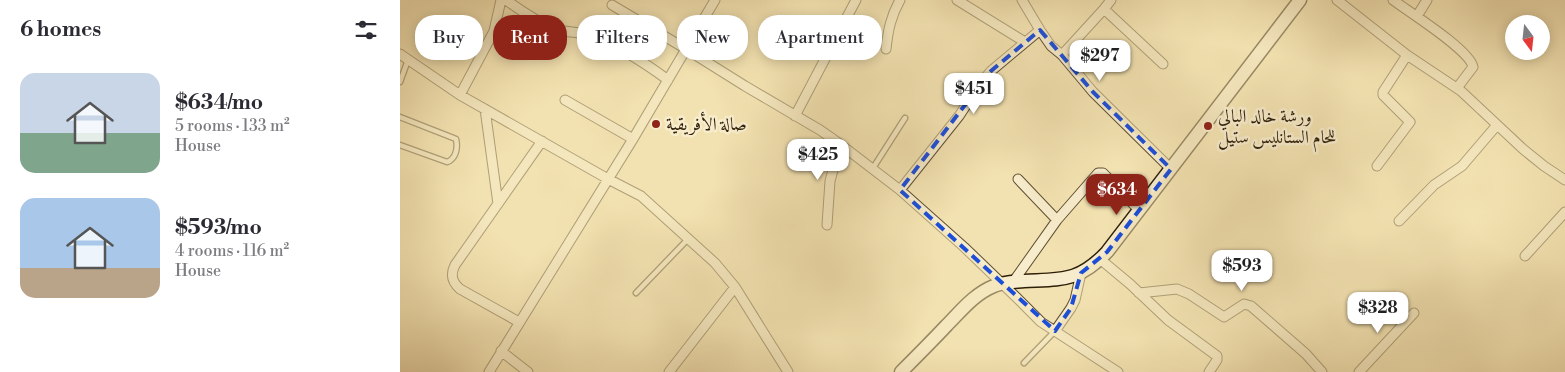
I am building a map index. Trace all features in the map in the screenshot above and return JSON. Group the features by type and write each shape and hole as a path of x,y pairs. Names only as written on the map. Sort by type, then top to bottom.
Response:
{"street":[{"path":"460,95 494,31 501,0"},
{"path":"506,0 522,12 558,30 578,32 610,44 647,65 668,80"},
{"path":"706,15 715,0"},
{"path":"795,116 856,0"},
{"path":"886,49 888,28 900,0"},
{"path":"957,0 1025,42"},
{"path":"1062,55 1111,0"},
{"path":"1337,0 1407,55 1457,88 1544,166 1565,180"},
{"path":"1345,7 1353,0"},
{"path":"1394,0 1468,56 1472,63 1471,70 1457,88"},
{"path":"1417,16 1427,0"},
{"path":"1025,1 1040,30 1051,46 1062,55 1093,92 1171,169"},
{"path":"901,372 971,300 988,289 1007,283 1054,280 1081,273 1100,259 1171,169 1295,2"},
{"path":"612,5 677,43"},
{"path":"1104,9 1163,64"},
{"path":"900,190 959,116 980,84 992,71 1040,30"},
{"path":"1377,166 1410,122 1383,95 1383,92 1407,55"},
{"path":"404,57 485,110 641,196 715,263 735,287 788,372"},
{"path":"488,372 633,139 679,60"},
{"path":"705,60 820,130 872,168 1007,283 1041,322 1115,371"},
{"path":"565,100 633,139"},
{"path":"485,110 498,204"},
{"path":"1400,220 1434,185 1462,166 1497,125"},
{"path":"519,322 460,289 455,285 452,276 455,266 542,141"},
{"path":"827,225 830,181 840,144"},
{"path":"1007,283 1057,220 1098,173 1103,173 1139,210"},
{"path":"1018,179 1057,220"},
{"path":"1524,256 1565,212"},
{"path":"1100,259 1168,320 1216,356 1216,360 1209,372"},
{"path":"1055,331 1072,308 1081,273"},
{"path":"669,372 735,287"},
{"path":"1139,293 1177,289 1189,294 1224,317 1244,304 1251,306 1306,354 1322,372"},
{"path":"1359,372 1414,313"},
{"path":"501,351 528,372"}],"lane":[{"path":"400,82 404,57"},
{"path":"400,117 456,139 457,146 454,158 447,162 400,145"},
{"path":"872,168 905,118"},
{"path":"636,294 689,238"},
{"path":"1024,363 1055,331"}],"highlighted area":[{"path":"1040,30 1093,92 1171,169 1107,252 1081,273 1071,308 1055,331 900,190 991,71"}],"place":[{"name":"صالة الأفريقية","path":"656,124"},
{"name":"ورشة خالد البالي للحام الستانليس ستيل","path":"1208,126"}]}
